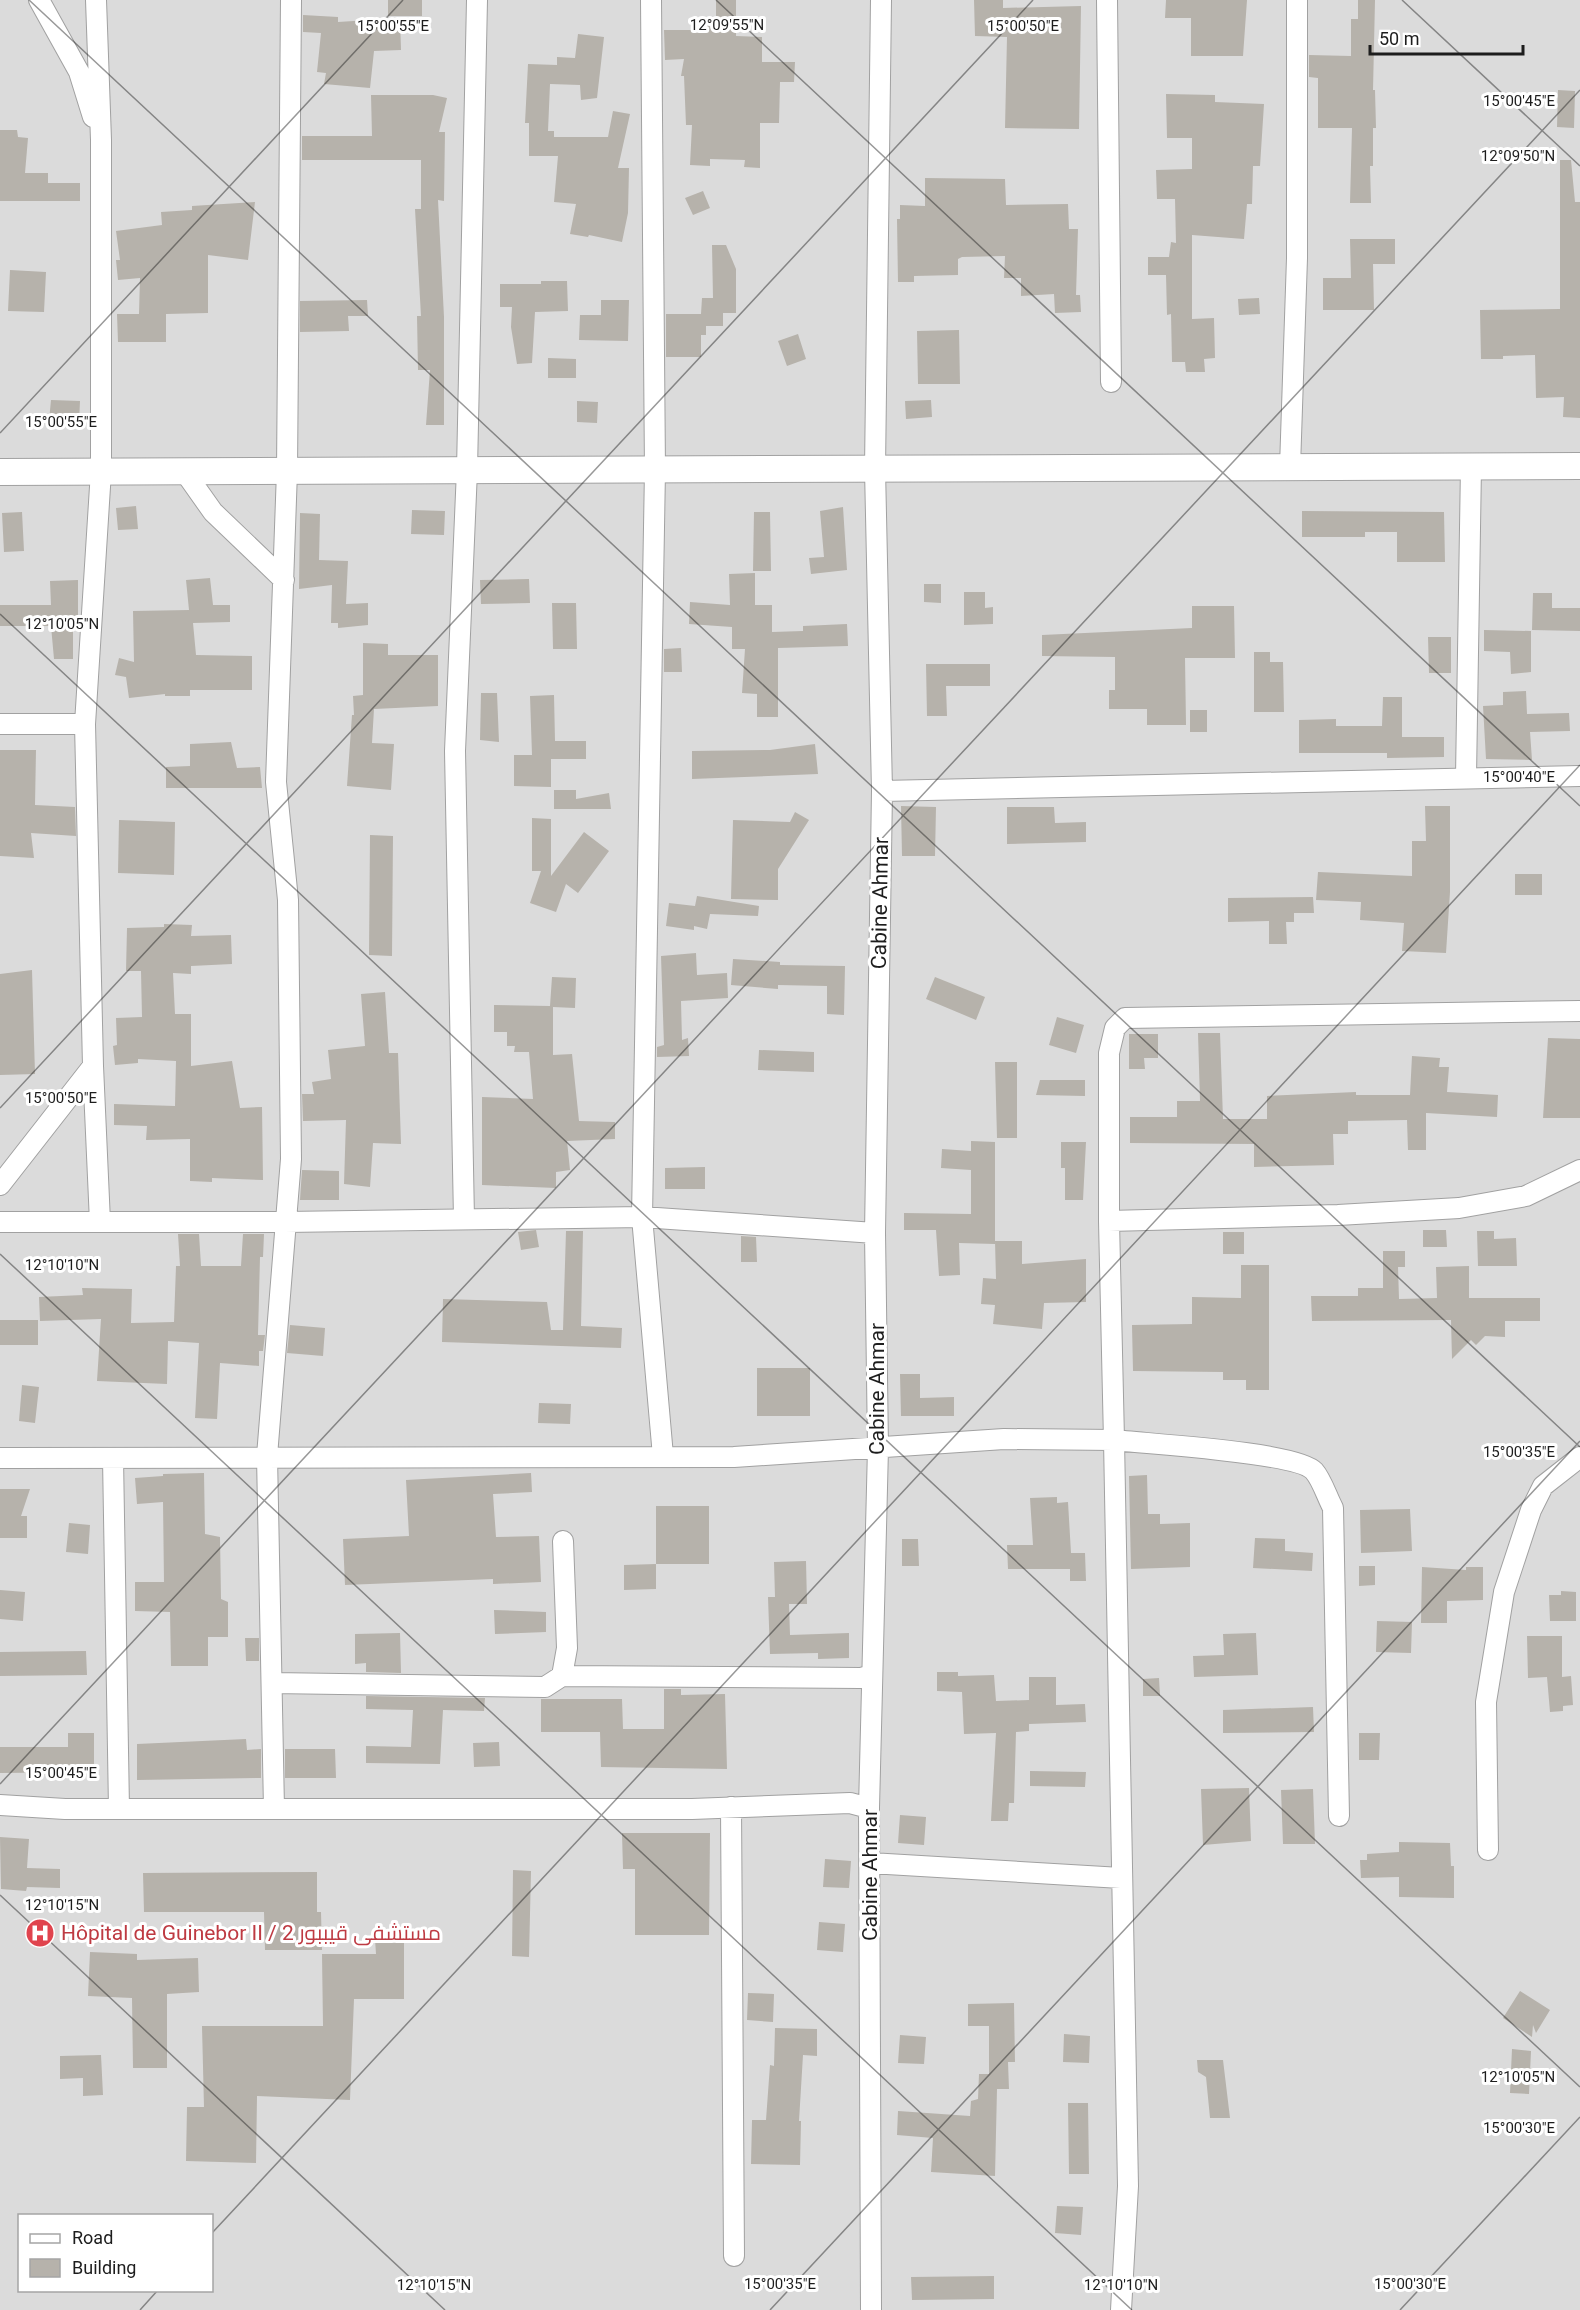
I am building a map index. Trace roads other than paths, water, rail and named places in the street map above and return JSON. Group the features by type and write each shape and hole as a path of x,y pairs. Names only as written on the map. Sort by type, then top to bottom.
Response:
{"street":[{"path":"39,0 80,72 101,140"},
{"path":"96,0 101,140 101,471 85,724 93,1066 100,1222"},
{"path":"274,1809 267,1456 291,1159 288,900 276,782 287,471 291,0"},
{"path":"464,1219 455,752 467,470 477,0"},
{"path":"651,0 655,470 642,1217 663,1456"},
{"name":"Cabine Ahmar","path":"871,2310 869,1808 878,1448 875,1233 882,791 875,469 882,0"},
{"path":"1107,0 1111,382"},
{"path":"1290,467 1297,258 1297,0"},
{"path":"1466,777 1471,466"},
{"path":"0,472 1580,466"},
{"path":"184,471 213,512 284,580"},
{"path":"0,724 85,724"},
{"path":"882,791 1580,776"},
{"path":"1121,2310 1128,2186 1109,1221 1109,1053 1115,1028 1125,1018 1580,1011"},
{"path":"0,1185 93,1066"},
{"path":"1109,1221 1338,1215 1458,1208 1526,1196 1580,1170"},
{"path":"0,1222 286,1222 642,1217 875,1233"},
{"path":"0,1458 757,1457 1004,1439 1114,1440 1259,1455 1297,1463 1314,1470 1333,1508 1339,1816"},
{"path":"1488,1850 1486,1702 1504,1592 1531,1510 1543,1486 1580,1457"},
{"path":"113,1458 119,1809"},
{"path":"562,1676 567,1648 563,1541"},
{"path":"272,1683 545,1687 562,1676 861,1678 871,1675"},
{"path":"0,1805 119,1809 274,1809 731,1807 850,1803 869,1808"},
{"path":"731,1807 734,2256"},
{"path":"870,1863 1121,1878"}],"place":[{"name":"Hôpital de Guinebor II / مستشفى قيببور 2","path":"40,1933"}]}
